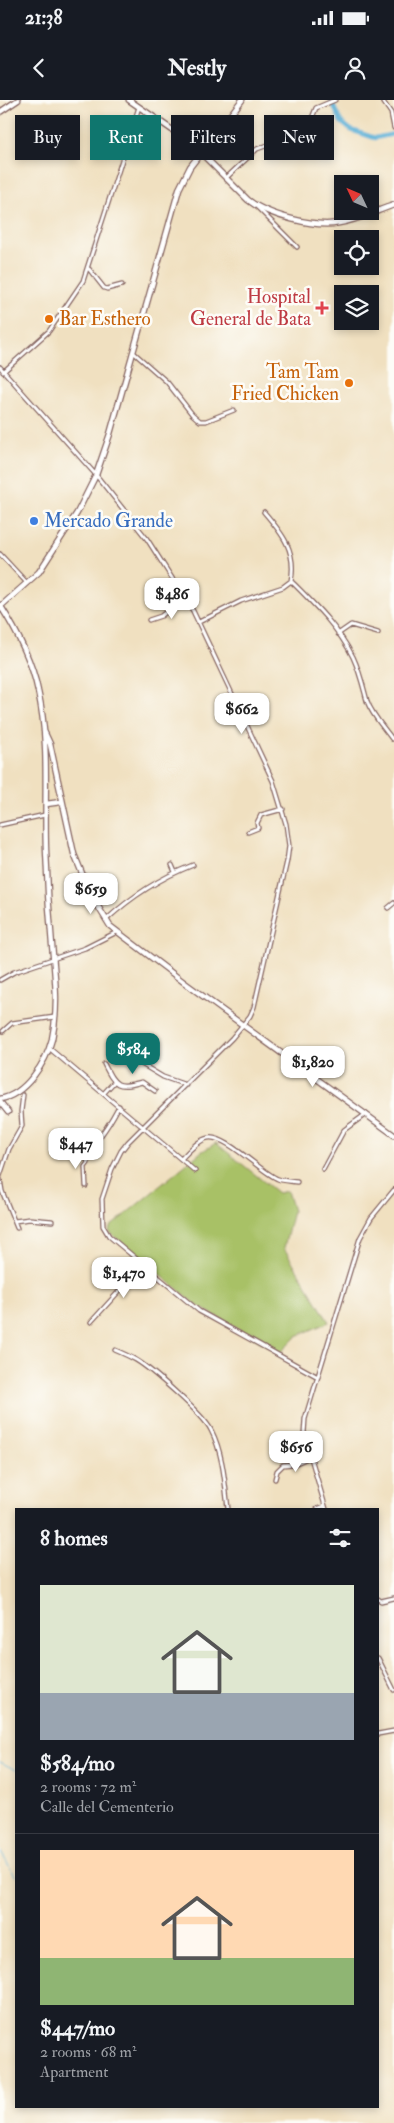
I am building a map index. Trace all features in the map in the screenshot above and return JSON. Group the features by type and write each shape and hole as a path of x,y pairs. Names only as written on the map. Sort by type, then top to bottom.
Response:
{"main road":[{"path":"0,112 18,100"},
{"path":"129,100 171,129"},
{"path":"230,115 242,100"},
{"path":"8,1112 0,1100 14,1094 31,1080 49,1047 56,1017 56,996 45,815 44,731 39,692 34,675 0,606 39,572 53,553 96,475 177,194 186,175 196,160"},
{"path":"208,160 256,206 281,216 330,224 346,222 394,205"},
{"path":"44,731 50,744 61,802 74,854 91,895 105,920 117,932 394,1134"},
{"path":"46,804 61,802"}],"street":[{"path":"382,100 391,114 394,128"},
{"path":"226,178 241,162 260,147 288,138 312,126 312,118 316,108 335,101"},
{"path":"3,372 49,331 84,281 139,107"},
{"path":"256,206 297,247"},
{"path":"89,268 102,286 107,289 122,285"},
{"path":"133,352 166,382 200,421 206,421 234,410"},
{"path":"0,367 96,475 146,539 199,622 273,781 283,809 289,846 259,990 250,1016 186,1085 128,1142 112,1169 102,1200 103,1226 109,1236 199,1311 318,1377"},
{"path":"264,512 284,536 288,544 292,562 291,581 321,611 338,634 359,670 367,701 373,714 392,739"},
{"path":"0,554 27,584"},
{"path":"199,622 241,601 283,586 291,581"},
{"path":"149,620 167,613 184,598"},
{"path":"338,634 351,625 378,633"},
{"path":"248,832 258,828 257,823 261,815 283,809"},
{"path":"0,824 45,815"},
{"path":"105,920 134,896 175,872 193,864"},
{"path":"172,865 175,872"},
{"path":"388,908 394,903"},
{"path":"0,980 14,972 86,948 117,932"},
{"path":"3,1031 12,1024 56,1017"},
{"path":"49,1047 194,1170"},
{"path":"104,1064 117,1085 126,1086 142,1082 155,1092"},
{"path":"142,1065 163,1077 186,1085"},
{"path":"104,1093 114,1082"},
{"path":"17,1228 2,1190 0,1178 9,1149 22,1126 21,1110 23,1095"},
{"path":"56,1151 74,1155 85,1152 105,1130 119,1106"},
{"path":"324,1169 344,1130 366,1114"},
{"path":"181,1159 207,1138 215,1138 248,1157 278,1179 297,1182"},
{"path":"85,1152 88,1163 85,1167 86,1186"},
{"path":"326,1508 310,1457 304,1428 360,1238 372,1218 394,1190"},
{"path":"14,1221 30,1219 52,1221"},
{"path":"91,1322 122,1288 140,1282 152,1272"},
{"path":"115,1350 136,1360 149,1370 207,1423 217,1443 225,1480 228,1508"},
{"path":"275,1480 278,1471 283,1465 294,1464 310,1457"},
{"path":"379,1600 381,1601 394,1598"},
{"path":"379,1660 394,1690"},
{"path":"379,1734 394,1731"}],"green space":[{"path":"216,1143 278,1193 287,1191 293,1211 284,1248 329,1322 297,1336 280,1353 198,1306 109,1232 110,1227 201,1152"}],"waterway":[{"path":"331,100 341,122 351,130 375,138 394,134"},
{"path":"0,1762 15,1770"},
{"path":"0,1851 15,1875"}],"place":[{"name":"Hospital General de Bata","path":"322,308"},
{"name":"Bar Esthero","path":"49,319"},
{"name":"Tam Tam Fried Chicken","path":"349,383"},
{"name":"Mercado Grande","path":"34,521"}]}
